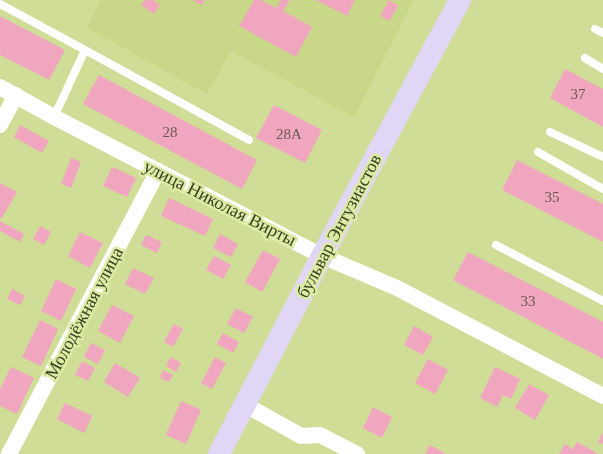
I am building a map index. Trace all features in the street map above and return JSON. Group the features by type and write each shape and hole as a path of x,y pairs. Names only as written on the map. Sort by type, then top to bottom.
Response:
{"main road":[{"name":"бульвар Энтузиастов","path":"219,454 322,256 460,0"}],"street":[{"name":"улица Николая Вирты","path":"0,87 322,256 397,288 603,396"},
{"path":"0,125 16,96"},
{"name":"Молодёжная улица","path":"9,454 158,171"},
{"path":"244,404 301,436 320,435 357,454"}],"lane":[{"path":"0,4 249,140"},
{"path":"595,29 603,33"},
{"path":"54,117 85,50"},
{"path":"585,58 603,68"},
{"path":"550,132 603,157"},
{"path":"538,152 603,189"},
{"path":"496,245 603,300"}],"shaded area":[{"path":"101,0 414,0 354,117 231,51 207,94 87,28"}],"building":[{"path":"145,0 153,0 160,5 154,14 141,5"},
{"path":"192,0 205,0 202,5"},
{"path":"254,0 261,0 276,8 281,0 290,0 283,11 312,27 296,57 239,26"},
{"path":"316,0 355,0 347,16"},
{"path":"389,0 398,6 389,21 380,16"},
{"path":"0,16 65,50 49,80 0,55"},
{"path":"565,69 603,89 603,127 550,98"},
{"path":"99,75 257,160 242,189 83,104"},
{"path":"274,105 322,130 305,163 256,138"},
{"path":"20,125 49,141 42,153 14,137"},
{"path":"71,158 81,162 71,188 61,184"},
{"path":"517,160 603,204 603,242 502,190"},
{"path":"112,167 136,178 127,197 103,186"},
{"path":"0,183 17,192 2,218 0,217"},
{"path":"169,198 213,219 205,236 161,216"},
{"path":"0,221 24,234 20,242 0,231"},
{"path":"40,226 51,232 44,245 33,239"},
{"path":"80,232 103,243 90,268 68,256"},
{"path":"220,234 238,244 231,257 213,248"},
{"path":"146,235 162,242 157,253 141,245"},
{"path":"263,250 280,259 262,292 245,282"},
{"path":"468,252 603,322 603,359 453,280"},
{"path":"214,256 231,265 223,279 206,270"},
{"path":"133,268 154,278 145,294 125,284"},
{"path":"56,279 76,289 61,321 41,311"},
{"path":"12,289 25,296 20,305 7,299"},
{"path":"112,305 134,316 120,343 98,331"},
{"path":"236,308 253,317 244,333 227,324"},
{"path":"40,320 58,329 41,366 22,357"},
{"path":"174,324 183,329 173,347 164,342"},
{"path":"414,326 433,337 423,355 404,345"},
{"path":"223,333 239,342 233,353 217,344"},
{"path":"91,343 105,350 98,364 84,357"},
{"path":"171,357 181,363 176,372 166,366"},
{"path":"215,357 226,363 212,389 201,383"},
{"path":"428,359 448,370 435,394 415,383"},
{"path":"82,361 95,368 88,381 75,375"},
{"path":"115,363 140,378 128,397 104,382"},
{"path":"11,367 34,378 17,414 0,406 0,389"},
{"path":"495,367 520,379 511,399 503,395 497,407 480,398"},
{"path":"163,370 173,375 169,382 160,378"},
{"path":"529,384 549,395 535,420 515,408"},
{"path":"181,401 201,410 186,444 166,435"},
{"path":"65,403 92,416 84,433 57,419"},
{"path":"373,407 392,417 382,438 363,428"},
{"path":"603,432 603,444 598,442"},
{"path":"577,442 597,453 559,454 565,444 573,449"},
{"path":"430,445 446,454 425,454"}]}
